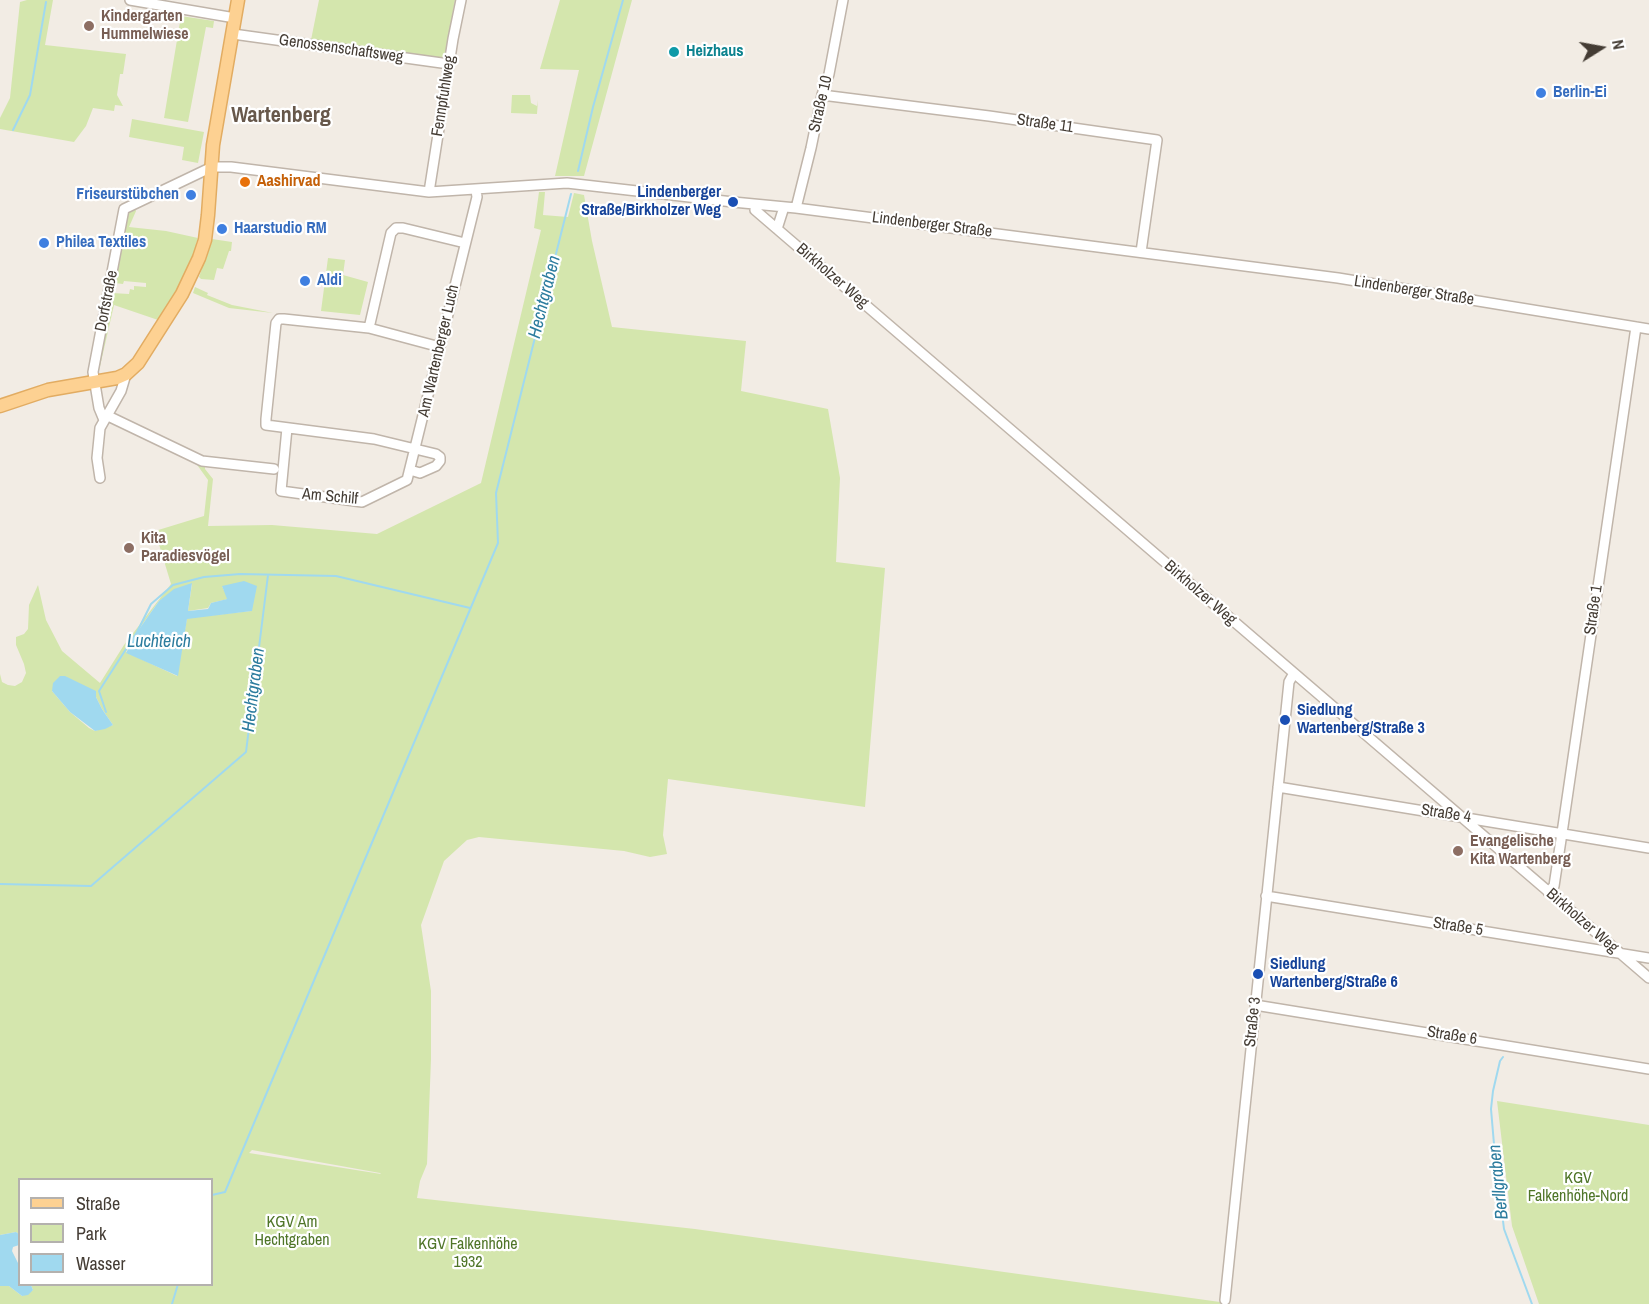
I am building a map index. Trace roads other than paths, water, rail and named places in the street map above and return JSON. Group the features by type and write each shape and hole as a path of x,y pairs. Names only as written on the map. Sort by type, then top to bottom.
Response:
{"main road":[{"name":"Dorfstraße","path":"126,374 138,363 186,287 205,240 215,131 238,0"},
{"path":"0,406 94,377 117,378 126,374"}],"street":[{"path":"130,0 182,4 199,11 235,18"},
{"path":"195,0 199,11"},
{"name":"Fennpfuhlweg","path":"429,192 461,0"},
{"name":"Straße 10","path":"796,208 829,74 843,0"},
{"name":"Genossenschaftsweg","path":"233,34 449,64"},
{"name":"Straße 11","path":"822,95 1157,140 1141,252"},
{"name":"Lindenberger Straße","path":"212,167 231,167 429,192 567,183 796,208 1338,278 1649,329"},
{"name":"Dorfstraße","path":"105,418 99,408 94,377 124,209 212,167"},
{"name":"Am Wartenberger Luch","path":"416,449 477,197 476,190"},
{"name":"Birkholzer Weg","path":"756,205 755,210 1649,978"},
{"path":"777,229 784,207"},
{"path":"369,328 392,233 396,228 465,243"},
{"path":"416,449 410,470 420,473 436,466 440,461 436,454 416,449 374,439 266,425 276,323 284,319 369,328 440,347"},
{"name":"Straße 1","path":"1548,892 1554,885 1636,327"},
{"name":"Dorfstraße","path":"100,478 97,458 100,428 121,391 126,374"},
{"path":"105,418 202,461 274,469"},
{"name":"Am Schilf","path":"287,428 281,492 362,502 407,480 410,470"},
{"name":"Straße 3","path":"1225,1300 1289,682 1294,673"},
{"name":"Straße 4","path":"1278,787 1649,848"},
{"name":"Straße 5","path":"1266,896 1649,958"},
{"name":"Straße 6","path":"1255,1005 1649,1069"}],"water":[{"name":"Luchteich","path":"244,581 257,586 252,611 187,619 178,676 126,653 137,632 159,601 174,589 192,583 188,611 208,609 211,603 227,599 222,586"},
{"path":"60,676 65,676 96,691 96,697 102,709 113,725 95,731 70,712 52,691 53,683"},
{"path":"18,1233 18,1245 13,1247 12,1251 18,1263 18,1286 31,1286 33,1290 28,1295 22,1296 9,1286 0,1286 0,1235"}],"waterway":[{"name":"Hechtgraben","path":"578,171 623,0"},
{"path":"13,130 30,95 46,2"},
{"name":"Hechtgraben","path":"213,1195 225,1192 498,543 496,493 571,194"},
{"path":"106,712 99,691 137,632 151,604 173,585 204,577 240,574 336,576 470,608"},
{"name":"Hechtgraben","path":"0,884 91,886 246,752 268,575"},
{"name":"Berllgraben","path":"1503,1057 1493,1091 1491,1109 1495,1156 1504,1229 1532,1304"},
{"name":"Hechtgraben","path":"172,1304 177,1286"}],"place":[{"name":"Kindergarten Hummelwiese","path":"89,26"},
{"name":"Heizhaus","path":"674,52"},
{"name":"Berlin-Ei","path":"1541,93"},
{"name":"Aashirvad","path":"245,182"},
{"name":"Friseurstübchen","path":"191,195"},
{"name":"Lindenberger Straße/Birkholzer Weg","path":"733,202"},
{"name":"Haarstudio RM","path":"222,229"},
{"name":"Philea Textiles","path":"44,243"},
{"name":"Aldi","path":"305,281"},
{"name":"Kita Paradiesvögel","path":"129,548"},
{"name":"Siedlung Wartenberg/Straße 3","path":"1285,720"},
{"name":"Evangelische Kita Wartenberg","path":"1458,851"},
{"name":"Siedlung Wartenberg/Straße 6","path":"1258,974"}],"district":[{"name":"Wartenberg","path":"281,116"}],"park label":[{"name":"KGV Falkenhöhe-Nord","path":"1578,1188"},
{"name":"KGV Am Hechtgraben","path":"292,1232"},
{"name":"KGV Falkenhöhe 1932","path":"468,1254"}]}
